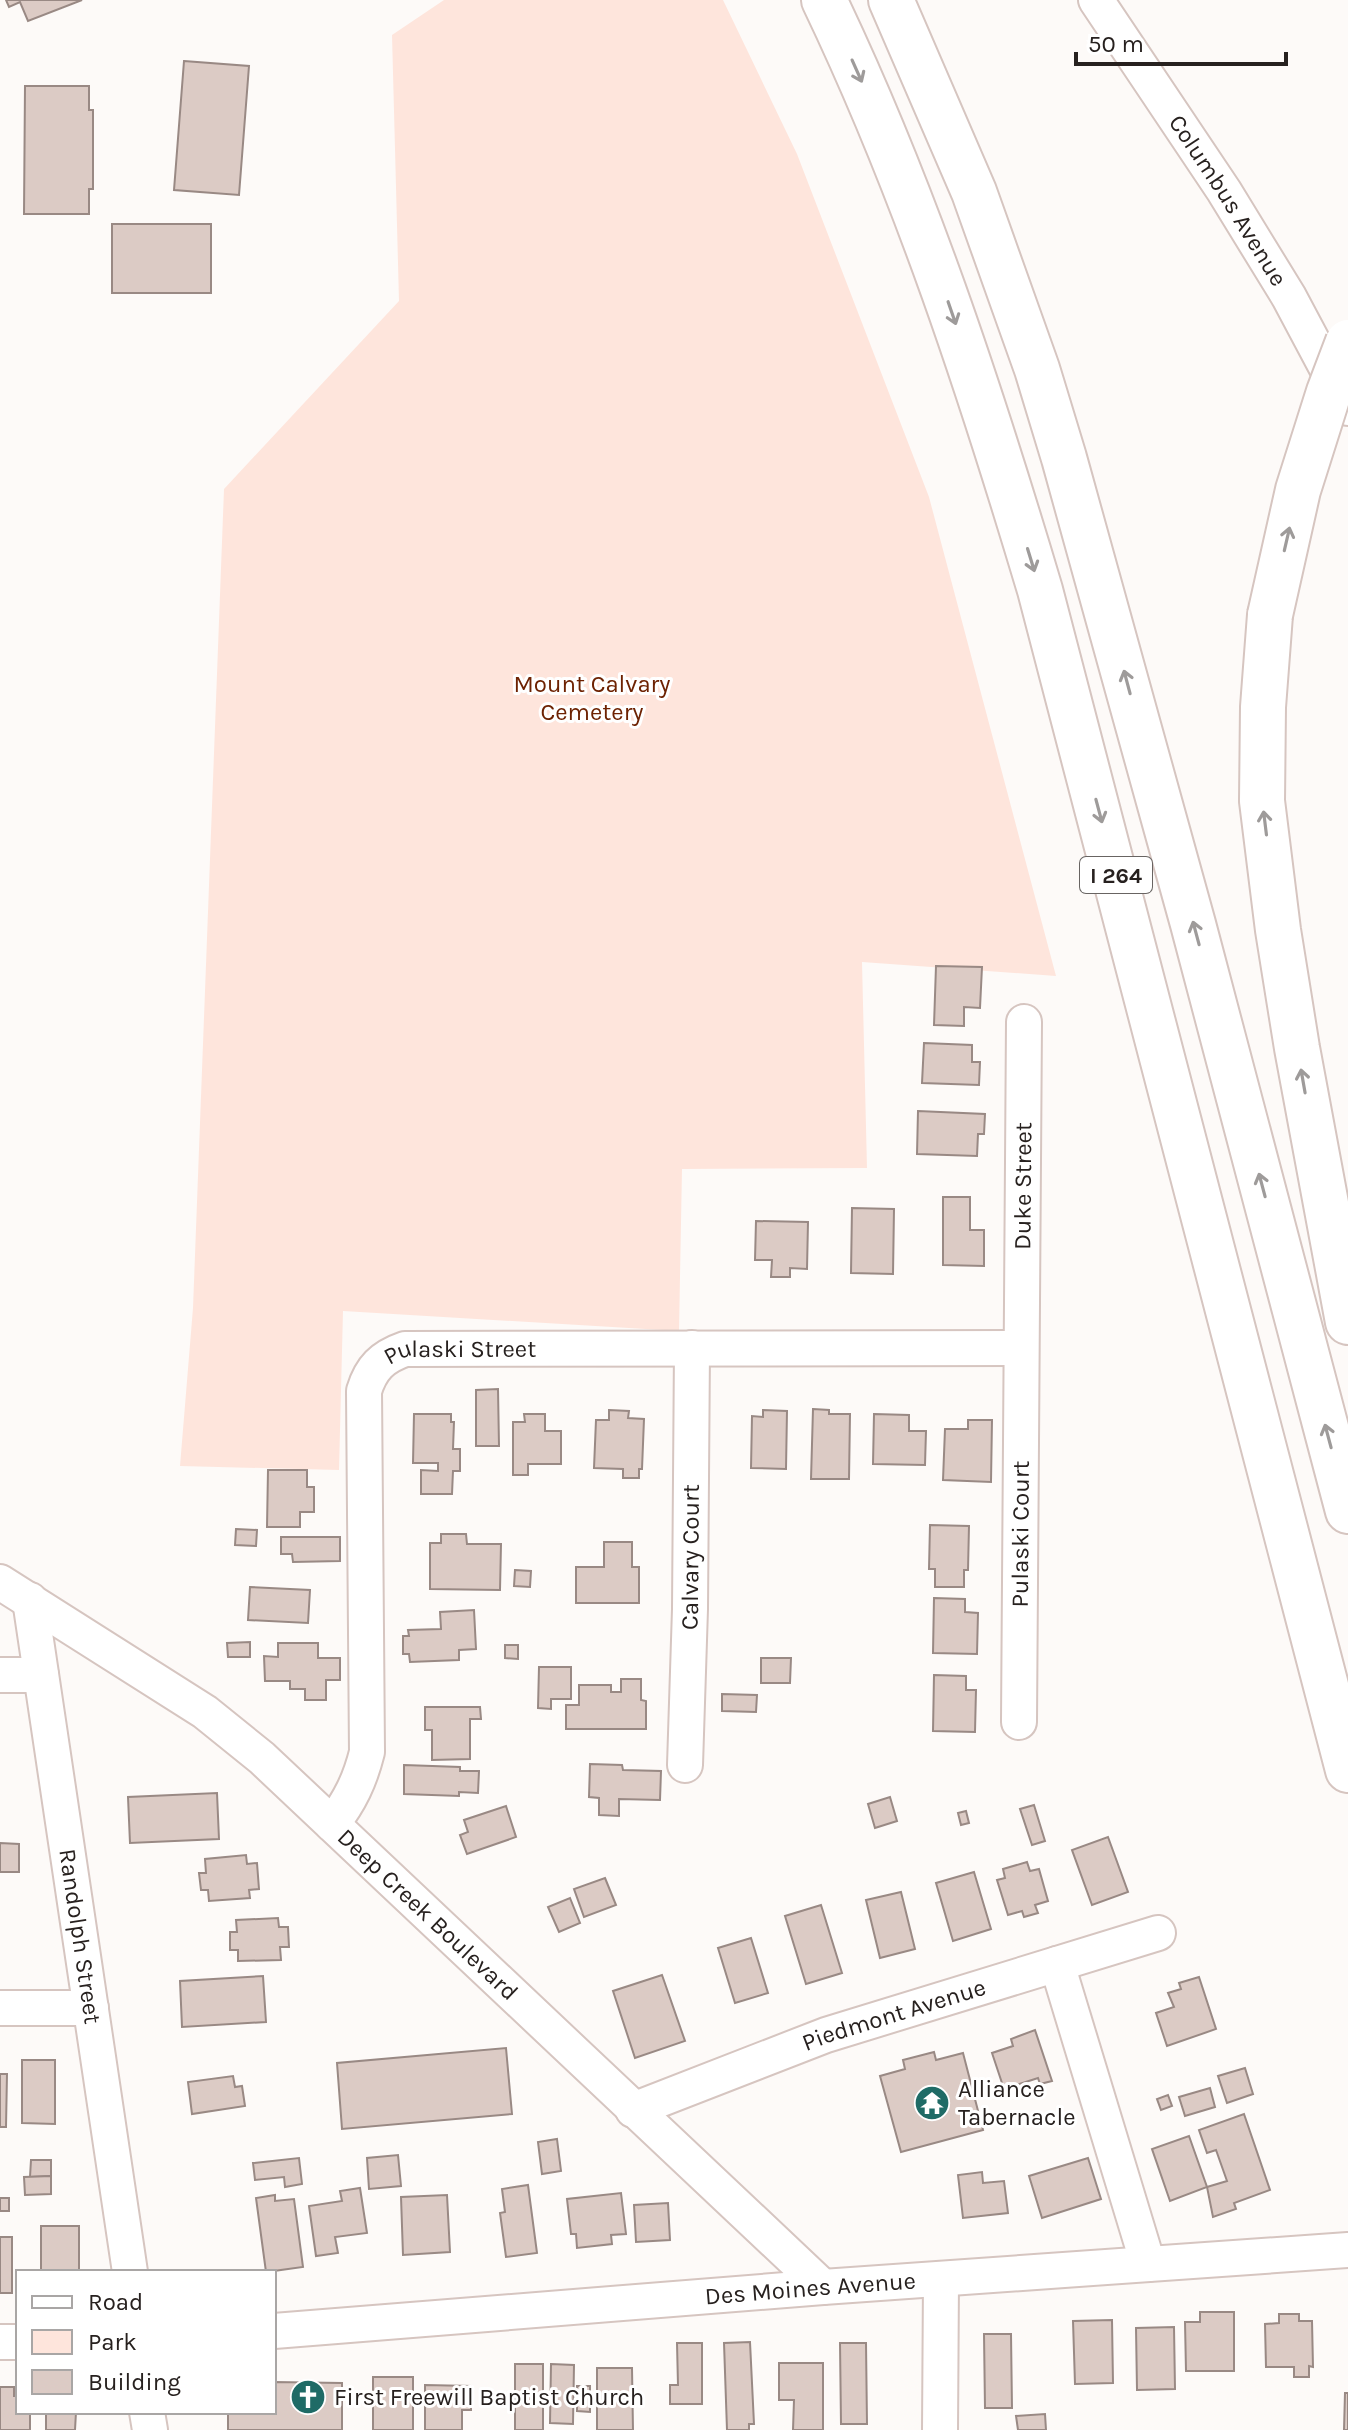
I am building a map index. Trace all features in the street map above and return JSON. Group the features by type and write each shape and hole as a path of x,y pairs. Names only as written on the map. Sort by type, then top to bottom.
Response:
{"highway":[{"name":"I 264","path":"824,0 891,149 929,247 999,451 1040,590 1348,1770"},
{"name":"I 264","path":"891,0 974,192 1060,443 1193,924 1348,1511"},
{"path":"1348,342 1298,490 1270,615 1263,707 1262,801 1297,1048 1348,1322"}],"street":[{"name":"Columbus Avenue","path":"1096,0 1224,191 1289,297 1348,408"},
{"name":"Duke Street","path":"1020,1348 1024,1022"},
{"name":"Calvary Court","path":"685,1765 692,1348"},
{"name":"Pulaski Street","path":"332,1824 350,1801 362,1774 367,1752 364,1391 369,1375 389,1355 405,1349 1020,1348"},
{"name":"Pulaski Court","path":"1019,1722 1020,1348"},
{"name":"Deep Creek Boulevard","path":"0,1582 205,1712 262,1758 823,2287"},
{"name":"Randolph Street","path":"30,1600 130,2270"},
{"path":"0,1675 41,1675"},
{"name":"Piedmont Avenue","path":"633,2110 826,2035 1158,1933"},
{"path":"1057,1964 1148,2264"},
{"path":"0,2008 91,2008"},
{"name":"Des Moines Avenue","path":"276,2331 823,2287 1348,2250"},
{"path":"940,2430 941,2279"}],"green space":[{"name":"Mount Calvary Cemetery","path":"444,0 723,0 797,154 929,497 1056,976 862,962 867,1168 682,1169 679,1331 343,1311 339,1470 180,1466 193,1308 224,489 399,301 392,35"}],"building":[{"path":"6,0 82,0 28,21 20,2 9,7"},
{"path":"184,61 249,66 239,195 174,190"},
{"path":"25,86 89,86 89,110 93,110 93,189 89,189 89,214 24,214"},
{"path":"112,224 211,224 211,293 112,293"},
{"path":"936,966 982,967 980,1008 964,1007 964,1026 934,1025"},
{"path":"924,1043 972,1045 972,1062 980,1062 979,1085 922,1083"},
{"path":"918,1111 985,1114 984,1134 978,1134 977,1156 917,1154"},
{"path":"943,1197 970,1197 970,1230 984,1230 984,1266 943,1265"},
{"path":"852,1208 894,1209 893,1274 851,1273"},
{"path":"756,1221 808,1222 807,1269 790,1268 790,1277 771,1277 772,1260 755,1260"},
{"path":"498,1389 499,1446 476,1446 476,1390"},
{"path":"813,1409 829,1410 829,1414 850,1414 849,1479 811,1479"},
{"path":"609,1410 629,1411 628,1418 644,1419 639,1478 623,1478 623,1469 594,1468 596,1420 609,1420"},
{"path":"763,1410 787,1411 786,1469 751,1468 752,1416 763,1417"},
{"path":"414,1414 451,1414 451,1422 454,1422 453,1449 460,1449 460,1471 453,1471 452,1494 421,1494 421,1470 438,1471 438,1463 413,1463"},
{"path":"524,1414 545,1414 545,1431 561,1431 561,1464 528,1464 528,1475 513,1475 513,1422 525,1422"},
{"path":"874,1414 909,1415 909,1431 926,1431 925,1465 873,1464"},
{"path":"968,1420 992,1420 991,1482 943,1480 945,1429 968,1429"},
{"path":"268,1470 307,1470 307,1487 314,1487 314,1512 300,1512 300,1527 267,1527"},
{"path":"930,1525 969,1526 968,1570 964,1570 964,1587 935,1587 935,1569 929,1569"},
{"path":"236,1529 257,1530 256,1546 235,1545"},
{"path":"441,1534 466,1534 467,1544 501,1544 500,1590 430,1589 430,1543 441,1543"},
{"path":"281,1537 340,1537 340,1561 293,1562 292,1554 281,1554"},
{"path":"604,1542 632,1542 632,1567 639,1567 639,1603 576,1603 576,1567 604,1567"},
{"path":"515,1570 531,1571 530,1587 514,1586"},
{"path":"250,1587 310,1590 308,1623 248,1620"},
{"path":"934,1598 965,1599 965,1612 978,1613 977,1654 933,1653"},
{"path":"474,1610 476,1649 459,1650 459,1660 410,1662 409,1654 403,1654 403,1636 409,1636 408,1630 441,1629 440,1612"},
{"path":"250,1642 250,1657 228,1657 227,1643"},
{"path":"278,1643 318,1643 318,1658 340,1658 340,1680 326,1680 326,1700 305,1700 305,1689 290,1689 290,1681 265,1681 264,1656 278,1657"},
{"path":"505,1645 518,1645 518,1659 505,1658"},
{"path":"761,1658 791,1658 790,1683 761,1683"},
{"path":"539,1667 571,1667 571,1699 551,1699 551,1709 538,1708"},
{"path":"934,1675 966,1676 966,1690 976,1690 975,1732 933,1731"},
{"path":"621,1679 641,1679 641,1700 646,1701 646,1729 566,1729 566,1705 579,1705 579,1685 611,1685 611,1692 621,1692"},
{"path":"722,1694 757,1695 756,1712 722,1711"},
{"path":"425,1707 480,1707 481,1719 470,1719 470,1759 432,1760 432,1730 425,1730"},
{"path":"590,1764 622,1765 623,1770 661,1771 660,1800 619,1799 619,1816 599,1815 599,1798 589,1797"},
{"path":"404,1765 460,1767 460,1771 479,1771 478,1793 459,1792 459,1796 404,1794"},
{"path":"217,1793 219,1839 130,1843 128,1797"},
{"path":"890,1797 897,1821 875,1828 868,1804"},
{"path":"1034,1805 1045,1841 1032,1845 1020,1809"},
{"path":"506,1806 516,1837 467,1854 460,1835 468,1832 464,1820"},
{"path":"966,1811 969,1823 961,1825 958,1813"},
{"path":"1108,1837 1128,1892 1092,1905 1072,1850"},
{"path":"0,1843 19,1844 19,1872 0,1872"},
{"path":"246,1855 247,1864 257,1863 259,1889 249,1890 250,1898 209,1901 208,1890 201,1890 199,1873 206,1873 205,1859"},
{"path":"1027,1862 1030,1871 1039,1869 1048,1901 1035,1905 1038,1913 1024,1917 1022,1911 1008,1915 997,1880 1005,1878 1003,1869"},
{"path":"974,1872 991,1929 953,1941 936,1883"},
{"path":"605,1878 616,1905 584,1917 574,1889"},
{"path":"901,1892 915,1949 880,1958 866,1900"},
{"path":"570,1898 580,1923 559,1932 548,1907"},
{"path":"821,1905 842,1973 806,1984 785,1916"},
{"path":"278,1918 279,1927 288,1927 289,1947 280,1947 281,1960 238,1961 238,1950 230,1950 230,1932 237,1932 236,1920"},
{"path":"751,1938 768,1993 735,2003 718,1948"},
{"path":"662,1975 685,2041 635,2058 613,1991"},
{"path":"263,1976 266,2022 182,2027 180,1981"},
{"path":"1199,1977 1216,2029 1167,2046 1156,2013 1174,2007 1168,1993 1181,1989 1179,1983"},
{"path":"1035,2030 1052,2081 1040,2084 1038,2078 1004,2089 992,2053 1013,2046 1011,2039"},
{"path":"506,2048 512,2114 342,2129 337,2063"},
{"name":"Alliance Tabernacle","path":"934,2052 936,2060 963,2053 983,2130 901,2152 880,2076 905,2069 903,2060"},
{"path":"22,2060 55,2060 55,2124 22,2123"},
{"path":"1245,2068 1253,2094 1227,2103 1218,2076"},
{"path":"0,2074 7,2074 6,2127 0,2127"},
{"path":"233,2076 235,2087 242,2086 245,2106 192,2114 188,2082"},
{"path":"1210,2088 1215,2107 1185,2116 1179,2097"},
{"path":"1168,2095 1172,2106 1161,2110 1157,2099"},
{"path":"1244,2114 1270,2190 1234,2203 1236,2209 1213,2217 1207,2187 1227,2181 1216,2150 1207,2153 1199,2130"},
{"path":"1189,2136 1207,2187 1170,2201 1152,2149"},
{"path":"557,2139 561,2171 542,2174 538,2142"},
{"path":"398,2155 401,2186 369,2189 367,2158"},
{"path":"299,2158 302,2184 285,2187 284,2177 255,2180 253,2163"},
{"path":"1088,2158 1101,2199 1042,2218 1029,2176"},
{"path":"31,2160 51,2160 51,2176 30,2177"},
{"path":"982,2172 983,2183 1004,2181 1008,2213 963,2218 958,2175"},
{"path":"51,2176 51,2194 25,2195 24,2177"},
{"path":"528,2185 537,2253 506,2257 500,2213 505,2212 502,2189"},
{"path":"360,2188 367,2233 335,2237 338,2253 316,2256 309,2206 342,2201 340,2191"},
{"path":"621,2193 626,2234 611,2235 612,2244 577,2248 576,2234 571,2234 567,2199"},
{"path":"275,2195 275,2201 294,2199 303,2267 266,2270 256,2198"},
{"path":"447,2195 450,2252 403,2255 401,2197"},
{"path":"0,2198 9,2198 9,2211 0,2211"},
{"path":"668,2203 670,2240 636,2242 634,2205"},
{"path":"41,2226 79,2226 79,2270 41,2270"},
{"path":"0,2237 12,2237 12,2293 0,2293"},
{"path":"1200,2312 1234,2312 1234,2371 1186,2371 1185,2322 1200,2322"},
{"path":"1279,2314 1299,2314 1299,2321 1312,2321 1313,2367 1309,2366 1309,2377 1294,2377 1294,2367 1266,2367 1265,2324 1279,2323"},
{"path":"1112,2320 1113,2383 1075,2384 1073,2321"},
{"path":"1174,2327 1175,2389 1137,2390 1136,2328"},
{"path":"984,2334 1011,2334 1012,2408 985,2408"},
{"path":"750,2342 754,2424 749,2424 749,2430 727,2430 724,2343"},
{"path":"677,2343 702,2343 702,2404 670,2404 670,2385 678,2385"},
{"path":"840,2343 866,2343 867,2424 841,2424"},
{"path":"779,2363 823,2363 823,2430 793,2430 794,2400 779,2400"},
{"path":"515,2364 543,2364 543,2430 515,2430"},
{"path":"551,2364 574,2365 573,2424 550,2423"},
{"path":"597,2368 632,2368 633,2430 597,2430"},
{"path":"373,2377 413,2377 413,2430 373,2430"},
{"name":"First Freewill Baptist Church","path":"276,2382 342,2383 342,2430 228,2430 228,2414 276,2414"},
{"path":"425,2385 471,2386 471,2410 462,2410 462,2430 425,2430"},
{"path":"577,2386 590,2386 590,2412 577,2411"},
{"path":"0,2387 14,2387 16,2414 30,2414 30,2430 0,2430"},
{"path":"1345,2393 1348,2393 1348,2430 1344,2430"},
{"path":"46,2414 76,2414 75,2430 46,2430"},
{"path":"1045,2414 1046,2430 1018,2430 1016,2416"}],"place":[{"name":"Alliance Tabernacle","path":"932,2103"},
{"name":"First Freewill Baptist Church","path":"308,2397"}]}
